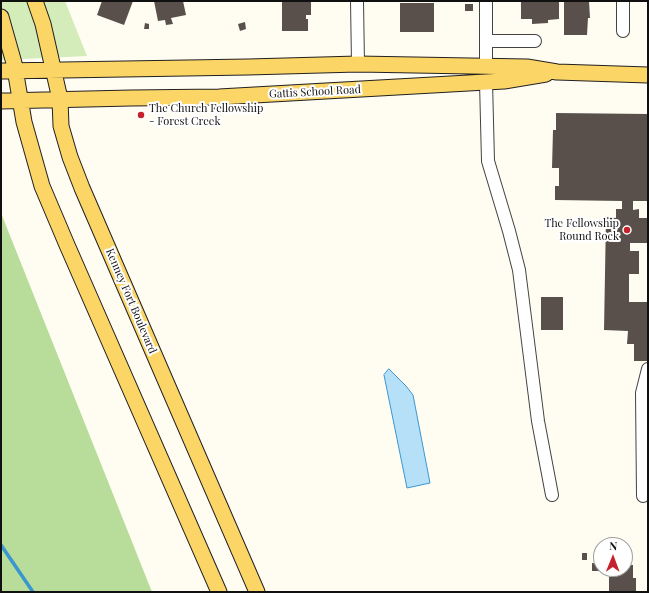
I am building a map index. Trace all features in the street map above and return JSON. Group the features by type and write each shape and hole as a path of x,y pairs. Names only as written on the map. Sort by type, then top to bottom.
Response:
{"main road":[{"name":"Kenney Fort Boulevard","path":"36,1 54,69 60,99 62,126 70,157 82,188 257,592"},
{"path":"1,17 8,71 21,101 26,128 42,186 220,592"},
{"name":"Gattis School Road","path":"8,71 54,69 248,68 358,64 527,67 557,72 648,75"},
{"name":"Gattis School Road","path":"1,102 60,99 219,97 504,81 557,72"}],"street":[{"path":"357,1 358,64"},
{"path":"486,1 486,66"},
{"path":"623,1 623,31"},
{"path":"486,41 535,41"},
{"path":"486,82 488,161 519,270 538,421 552,495"},
{"path":"644,496 642,393 648,369"}],"green space":[{"path":"1,1 65,1 87,56 1,60"},
{"path":"1,213 152,592 1,592"}],"water":[{"path":"389,369 413,395 430,483 407,488 384,375"}],"building":[{"path":"102,1 133,1 124,25 97,15"},
{"path":"154,1 183,1 186,15 171,18 173,24 166,25 165,20 158,21"},
{"path":"521,1 559,1 559,19 548,20 548,23 532,24 532,19 521,19"},
{"path":"564,1 589,1 590,18 588,18 587,35 564,35"},
{"path":"282,2 311,2 311,15 306,15 306,19 308,19 308,31 282,31"},
{"path":"400,3 434,3 434,32 400,32"},
{"path":"465,4 473,4 473,11 465,11"},
{"path":"245,22 246,29 240,31 238,24"},
{"path":"145,23 149,24 149,29 144,29"},
{"name":"The Fellowship Round Rock","path":"556,113 648,114 648,201 633,201 633,210 639,209 639,218 648,218 648,243 630,243 630,251 639,251 639,274 629,274 629,302 648,302 647,361 634,361 634,344 627,344 628,331 604,330 606,217 616,218 616,209 622,209 622,201 555,200 555,186 559,186 559,168 552,168 553,130 556,130"},
{"path":"541,297 563,297 563,330 541,330"},
{"path":"582,553 587,553 587,560 582,560"},
{"path":"609,577 636,578 636,592 609,592"}],"waterway":[{"path":"1,545 33,592"}],"place":[{"name":"The Church Fellowship - Forest Creek","path":"141,115"},
{"name":"The Fellowship Round Rock","path":"627,230"}]}
